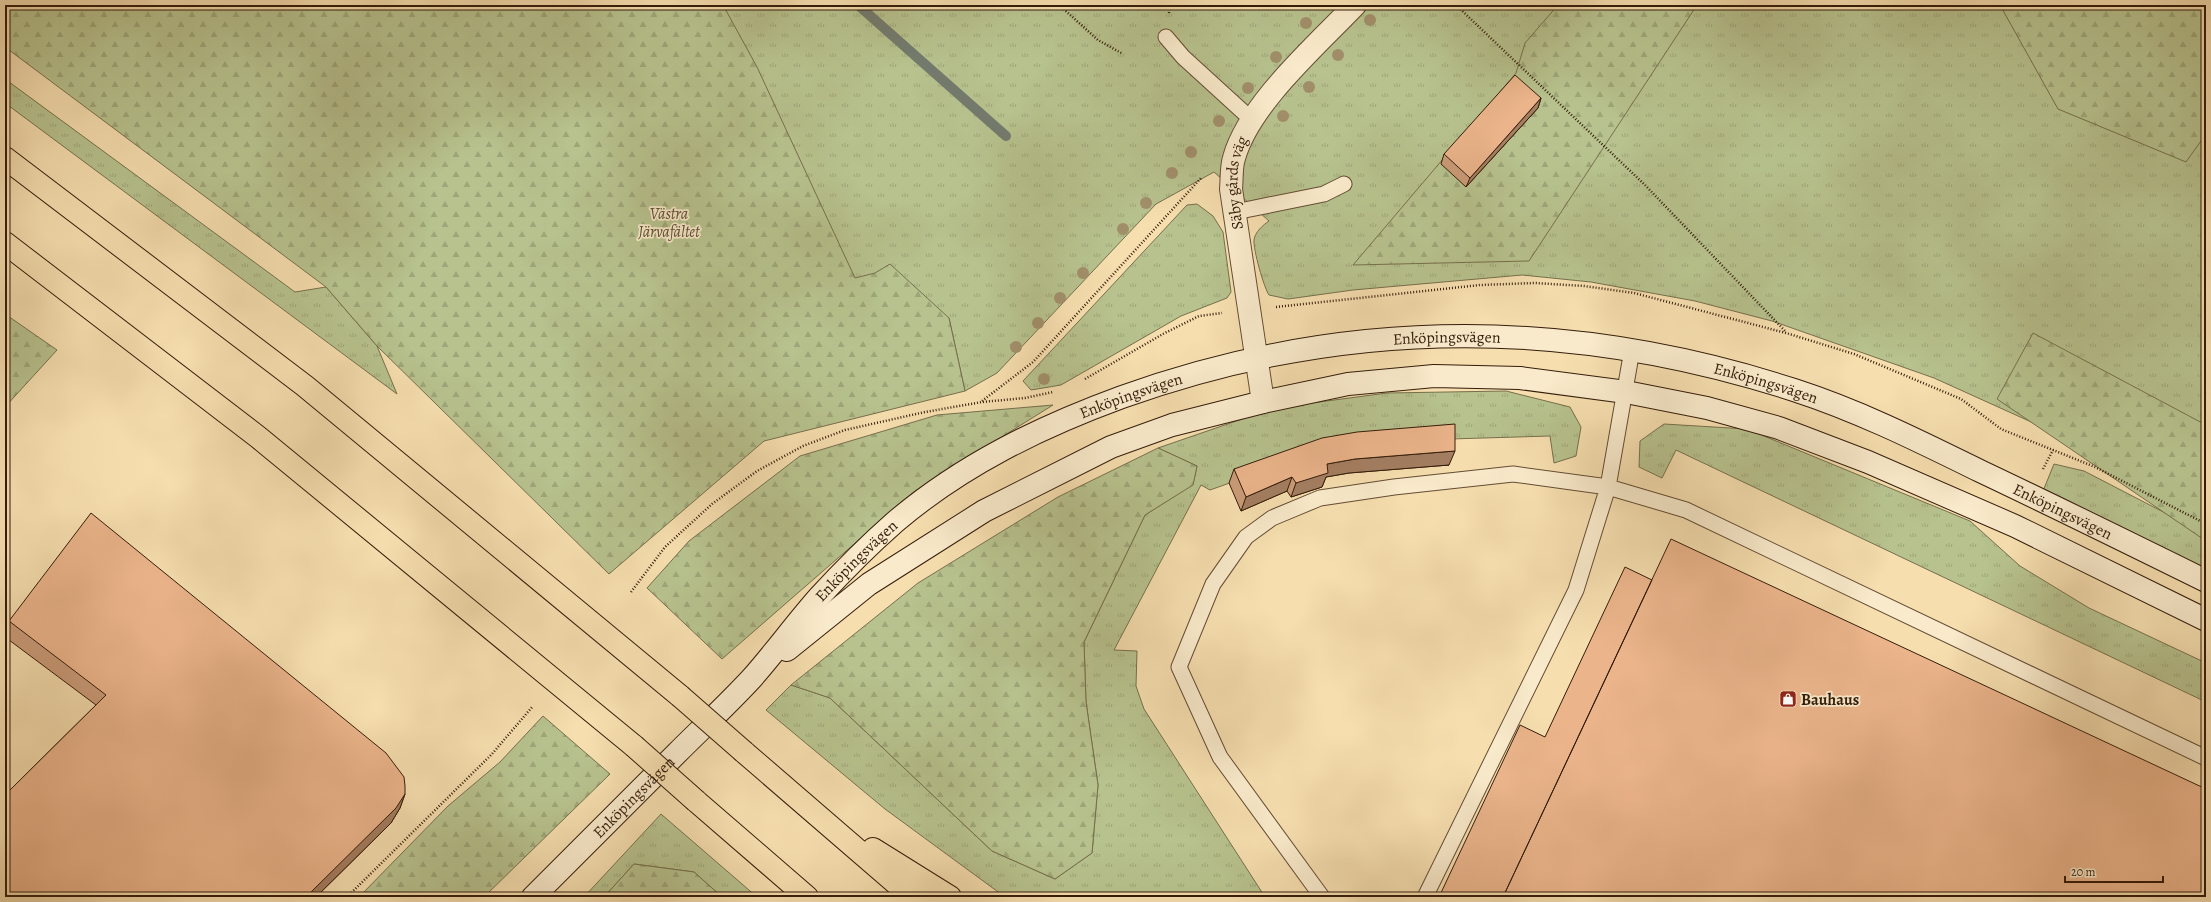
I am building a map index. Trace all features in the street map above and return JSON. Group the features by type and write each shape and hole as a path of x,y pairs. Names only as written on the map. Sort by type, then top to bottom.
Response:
{"highway":[{"path":"5,158 305,386 680,696 912,897"},
{"path":"5,243 258,437 634,746 807,897"},
{"path":"816,813 950,897"}],"street":[{"name":"Säby gårds väg","path":"1264,402 1231,189 1233,159 1243,132 1268,97 1355,5"},
{"name":"Enköpingsvägen","path":"533,897 751,679 821,595 895,523 962,472 1028,434 1095,407 1179,376 1258,357 1342,343 1435,335 1529,337 1632,350 1717,368 1796,391 1885,425 2206,581"},
{"name":"Enköpingsvägen","path":"751,679 869,584 984,511 1111,447 1172,425 1264,402 1348,384 1434,376 1520,378 1626,392 1708,408 1779,428 1868,462 2015,526 2206,620"}],"lane":[{"path":"1166,37 1183,57 1252,120"},
{"path":"1235,212 1324,194 1344,184"},
{"path":"1425,897 1576,590 1608,487 1626,392 1632,350"},
{"path":"1322,897 1220,757 1180,667 1213,584 1246,537 1272,518 1320,498 1394,487 1513,474 1608,487 1686,510 2206,758"}],"path":[{"path":"1059,5 1098,40 1123,54"},
{"path":"1456,5 1645,186 1786,333"},
{"path":"982,402 1033,362 1206,174"},
{"path":"1081,381 1199,316 1225,312"},
{"path":"630,592 665,547 712,504 763,467 803,446 845,430 925,412 982,402 1025,398 1055,392"},
{"path":"347,897 492,754 533,706"}],"green space":[{"path":"5,5 723,5 757,67 855,278 875,273 890,264 949,318 965,391 764,441 609,574 377,346 326,287 5,47"},
{"name":"Västra Järvafältet","path":"9,5 2206,5 2206,501 1934,378 1772,321 1695,301 1591,282 1522,275 1353,290 1288,299 1269,295 1264,285 1259,268 1254,240 1258,232 1269,221 1214,172 1156,204 997,373 965,391 949,318"},
{"path":"1558,5 1697,5 1529,261 1353,265 1516,73 1525,43"},
{"path":"2000,5 2206,5 2206,134 2186,162 2058,109"},
{"path":"5,79 295,292 326,287 377,346 397,394 5,103"},
{"path":"1197,204 1213,216 1223,232 1231,292 1227,298 1181,316 1061,385 1031,390 1023,381 1187,205"},
{"path":"5,314 57,350 5,407"},
{"path":"2033,333 2206,425 2206,541 1997,399"},
{"path":"1506,391 1570,407 1581,427 1576,456 1554,463 1550,436 1450,439 1317,452 1210,490 1201,485 1114,650 1137,651 1136,686 1144,709 1265,897 1005,897 885,809 766,710 791,685 830,698 992,851 1055,879 1092,853 1098,785 1086,702 1084,642 1145,515 1193,484 1197,466 1158,448 1274,408 1387,393"},
{"path":"1053,405 915,491 722,659 647,588 689,541 800,456 937,415"},
{"path":"1664,424 1747,429 1970,521 2020,566 2089,608 2206,663 2206,702 1676,450 1662,478 1639,467 1640,441"},
{"path":"1158,448 1197,466 1193,485 1145,515 1084,642 1086,702 1098,785 1092,853 1055,879 992,851 830,698 791,685 918,583 1058,497"},
{"path":"2054,464 2084,471 2206,534 2206,569 2043,491"},
{"path":"543,716 610,774 484,897 359,897 448,806 500,762"},
{"path":"661,814 757,897 722,897 694,872 634,864 604,897 584,897"},
{"path":"634,864 694,872 722,897 604,897"}],"building":[{"path":"1515,75 1541,98 1470,178 1444,154"},
{"path":"1455,424 1455,451 1355,459 1327,464 1328,473 1296,483 1292,477 1246,497 1234,469 1322,438 1357,432"},
{"path":"91,513 386,753 404,777 405,794 396,808 306,897 5,897 5,785 10,790 106,695 9,621"},
{"name":"Bauhaus","path":"1671,539 2206,789 2206,897 1503,897"},
{"path":"1625,567 1652,580 1503,897 1439,897 1520,725 1545,737"}],"waterway":[{"path":"858,5 1006,136"}],"place":[{"name":"Bauhaus","path":"1788,699"}]}
